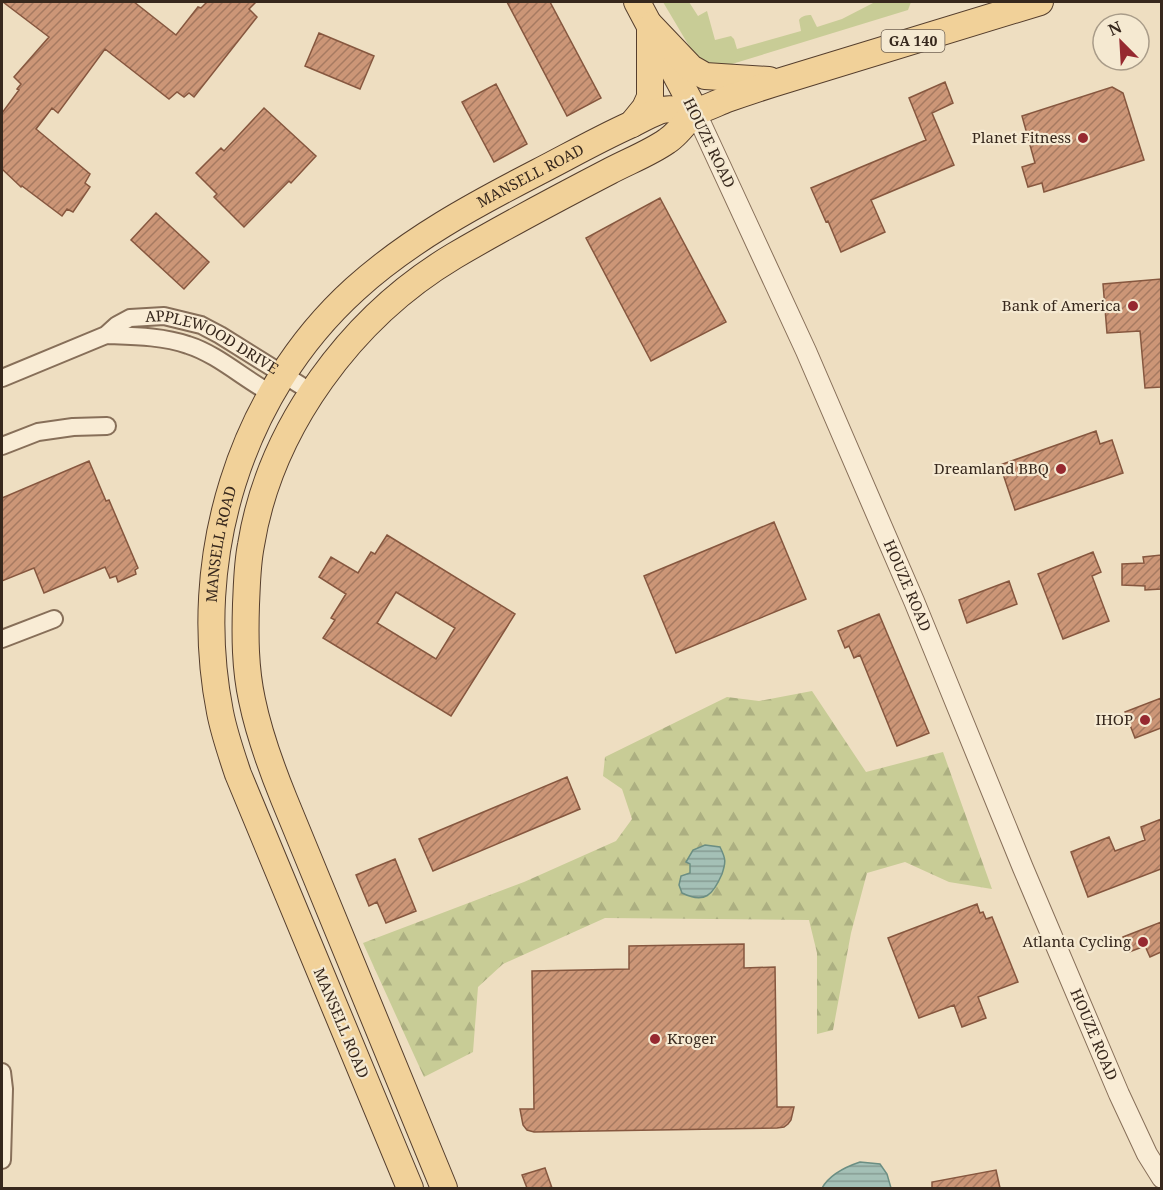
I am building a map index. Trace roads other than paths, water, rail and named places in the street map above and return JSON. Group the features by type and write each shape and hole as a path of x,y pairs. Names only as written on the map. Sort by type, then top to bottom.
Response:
{"main road":[{"name":"HOUZE ROAD","path":"637,2 695,111"},
{"name":"MANSELL ROAD","path":"410,1188 238,774 220,714 211,624 214,563 226,504 251,434 278,384 304,345 351,292 413,243 511,186 663,109 695,111 781,81 1040,2"},
{"path":"650,25 691,68 705,76 781,81"},
{"path":"632,124 645,108 650,97 650,25"},
{"name":"MANSELL ROAD","path":"444,1188 268,761 258,728 247,669 245,625 247,573 257,515 276,459 289,432 339,355 382,310 428,273 453,257 669,140 695,111"},
{"path":"211,624 245,625"}],"street":[{"name":"HOUZE ROAD","path":"695,111 801,341 903,574 1023,868 1133,1126 1161,1178"},
{"name":"APPLEWOOD DRIVE","path":"2,378 106,335 117,325 130,318 164,316 201,326 220,335 278,384"},
{"name":"APPLEWOOD DRIVE","path":"106,335 153,337 188,345 208,354 259,387 278,384 313,393"},
{"path":"2,446 38,432 73,427 107,426"},
{"path":"2,639 54,619"},
{"path":"2,1072 4,1089 2,1160"}],"water":[{"path":"705,845 720,847 725,860 715,887 707,895 697,898 682,893 679,885 681,876 690,873 690,864 686,862 693,850"},
{"path":"860,1162 880,1164 887,1174 891,1188 822,1188 838,1172"}],"place":[{"name":"Planet Fitness","path":"1083,138"},
{"name":"Bank of America","path":"1133,306"},
{"name":"Dreamland BBQ","path":"1061,469"},
{"name":"IHOP","path":"1145,720"},
{"name":"Atlanta Cycling","path":"1143,942"},
{"name":"Kroger","path":"655,1039"}]}
